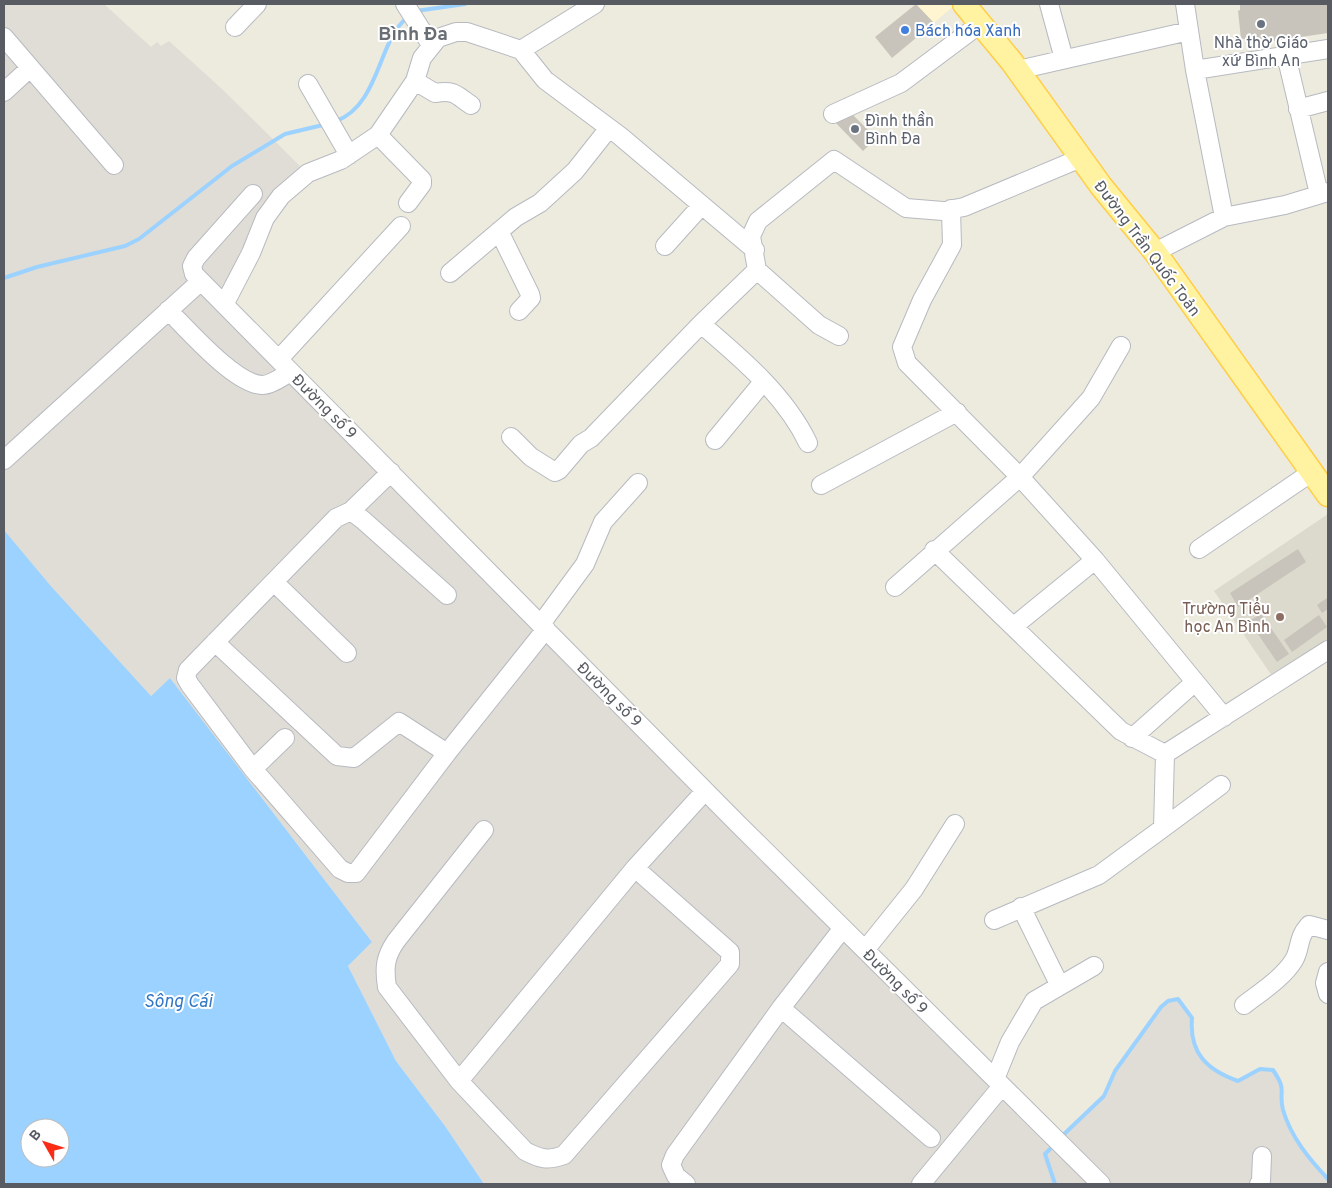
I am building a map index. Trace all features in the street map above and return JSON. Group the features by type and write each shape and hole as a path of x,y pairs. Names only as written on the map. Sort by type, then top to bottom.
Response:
{"main road":[{"name":"Đường Trần Quốc Toản","path":"964,4 1018,70 1081,158 1155,252 1323,486"}],"street":[{"path":"235,27 257,4"},
{"path":"521,50 595,4"},
{"path":"1049,4 1064,60"},
{"path":"1185,4 1195,70 1224,217"},
{"path":"409,11 432,45"},
{"path":"833,114 901,83 980,24"},
{"path":"1018,70 1189,31"},
{"path":"225,303 266,218 282,196 308,173 349,155 378,135 414,81 422,58 432,45 444,35 456,32 467,32 521,50 545,80 608,128 755,250"},
{"path":"4,37 114,165"},
{"path":"1195,70 1328,49"},
{"path":"1155,252 1224,217 1285,205 1324,193 1298,109 1286,55"},
{"path":"4,92 30,68"},
{"path":"414,81 435,93 447,90 452,92 471,105"},
{"path":"308,84 349,155"},
{"path":"1298,109 1328,101"},
{"path":"450,273 516,217 540,204 575,171 608,128"},
{"path":"378,135 422,180 422,184 408,203"},
{"path":"839,336 819,325 756,270 755,250 751,236 758,221 834,160 906,208 951,209 964,207 1033,180 1081,158"},
{"path":"4,460 201,281 194,274 192,266 196,258 252,194"},
{"path":"665,246 701,206"},
{"path":"951,209 952,245 922,300 902,347 907,363 1020,477 1095,560 1224,717"},
{"path":"279,359 401,226"},
{"path":"499,231 531,298 518,311"},
{"path":"511,437 531,457 555,472 559,470 581,444 598,431 756,270"},
{"name":"Đường số 9","path":"201,281 225,303 705,791 1101,1184"},
{"path":"168,310 235,374 251,382 264,385 291,372"},
{"path":"701,324 742,359 763,382 795,419 808,443"},
{"path":"895,587 934,550 1020,477 1091,398 1121,346"},
{"path":"715,440 763,382"},
{"path":"821,485 957,412"},
{"path":"391,472 351,511 336,518 188,670 186,678 253,769 340,869 348,873 356,873 544,627 584,564 603,522 638,483"},
{"path":"1199,549 1323,486"},
{"path":"351,511 447,595"},
{"path":"934,550 1121,731 1165,754"},
{"path":"1014,626 1095,560"},
{"path":"274,582 347,653"},
{"path":"215,642 337,756 354,758 398,722 447,753"},
{"path":"1165,754 1328,650"},
{"path":"1132,738 1195,682"},
{"path":"253,769 285,738"},
{"path":"1163,828 1165,754"},
{"path":"994,920 1099,875 1221,785"},
{"path":"459,1081 635,868 705,791"},
{"path":"865,950 914,889 955,824"},
{"path":"484,830 387,954 385,970 387,987 459,1081 526,1151 539,1159 552,1160 564,1155 730,964 730,952 635,868"},
{"path":"1021,907 1060,986"},
{"path":"1244,1005 1285,971 1295,958 1302,932 1309,925 1328,930"},
{"path":"686,1184 676,1176 671,1165 675,1155 781,1008 843,928"},
{"path":"921,1184 999,1083 1010,1042 1034,1001 1094,966"},
{"path":"1328,972 1324,983 1328,994"},
{"path":"781,1008 931,1138"},
{"path":"1259,1184 1262,1156"}],"shaded area":[{"path":"4,4 104,4 151,47 157,42 161,46 169,41 222,89 304,170 219,304 1055,1144 1104,1096 1115,1071 1161,1007 1168,1001 1178,999 1192,1018 1191,1034 1196,1049 1217,1073 1238,1081 1260,1069 1273,1070 1283,1085 1283,1110 1294,1136 1328,1179 1328,1184 484,1184 445,1126 396,1061 348,966 372,942 170,678 151,696 50,585 4,530"},
{"name":"Bách hóa Xanh","path":"916,4 955,5 892,58 875,37"},
{"name":"Trường Tiểu học An Bình","path":"1328,514 1328,644 1274,679 1214,591"}],"water":[{"name":"Sông Cái","path":"4,530 50,585 151,696 170,678 372,942 348,966 396,1061 445,1126 484,1184 4,1184"}],"building":[{"name":"Bách hóa Xanh","path":"916,4 934,23 892,58 875,37"},
{"path":"1240,4 1328,4 1328,33 1247,45 1246,39 1241,39 1238,11 1240,10"},
{"name":"Đình thần Bình Đa","path":"846,108 876,138 863,151 833,120"},
{"path":"1298,549 1306,562 1238,607 1230,593"},
{"path":"1327,598 1328,609 1322,613 1317,605"},
{"path":"1261,614 1289,654 1277,662 1249,621"},
{"path":"1319,615 1327,627 1292,652 1284,640"}],"waterway":[{"path":"416,11 465,4"},
{"path":"336,121 350,113 362,101 390,40 398,27 408,17"},
{"path":"4,278 37,267 125,246 139,239 232,166 285,134 327,124"},
{"path":"1060,1138 1104,1096 1115,1071 1161,1007 1168,1001 1178,999 1192,1018 1192,1030 1197,1050 1202,1058 1217,1071 1238,1081 1260,1069 1273,1070 1280,1083 1286,1120 1308,1155 1328,1179"},
{"path":"1054,1145 1045,1154 1055,1184"}],"place":[{"name":"Nhà thờ Giáo xứ Bình An","path":"1261,24"},
{"name":"Bách hóa Xanh","path":"905,30"},
{"name":"Đình thần Bình Đa","path":"855,129"},
{"name":"Trường Tiểu học An Bình","path":"1280,617"}],"district":[{"name":"Bình Đa","path":"413,33"}]}
